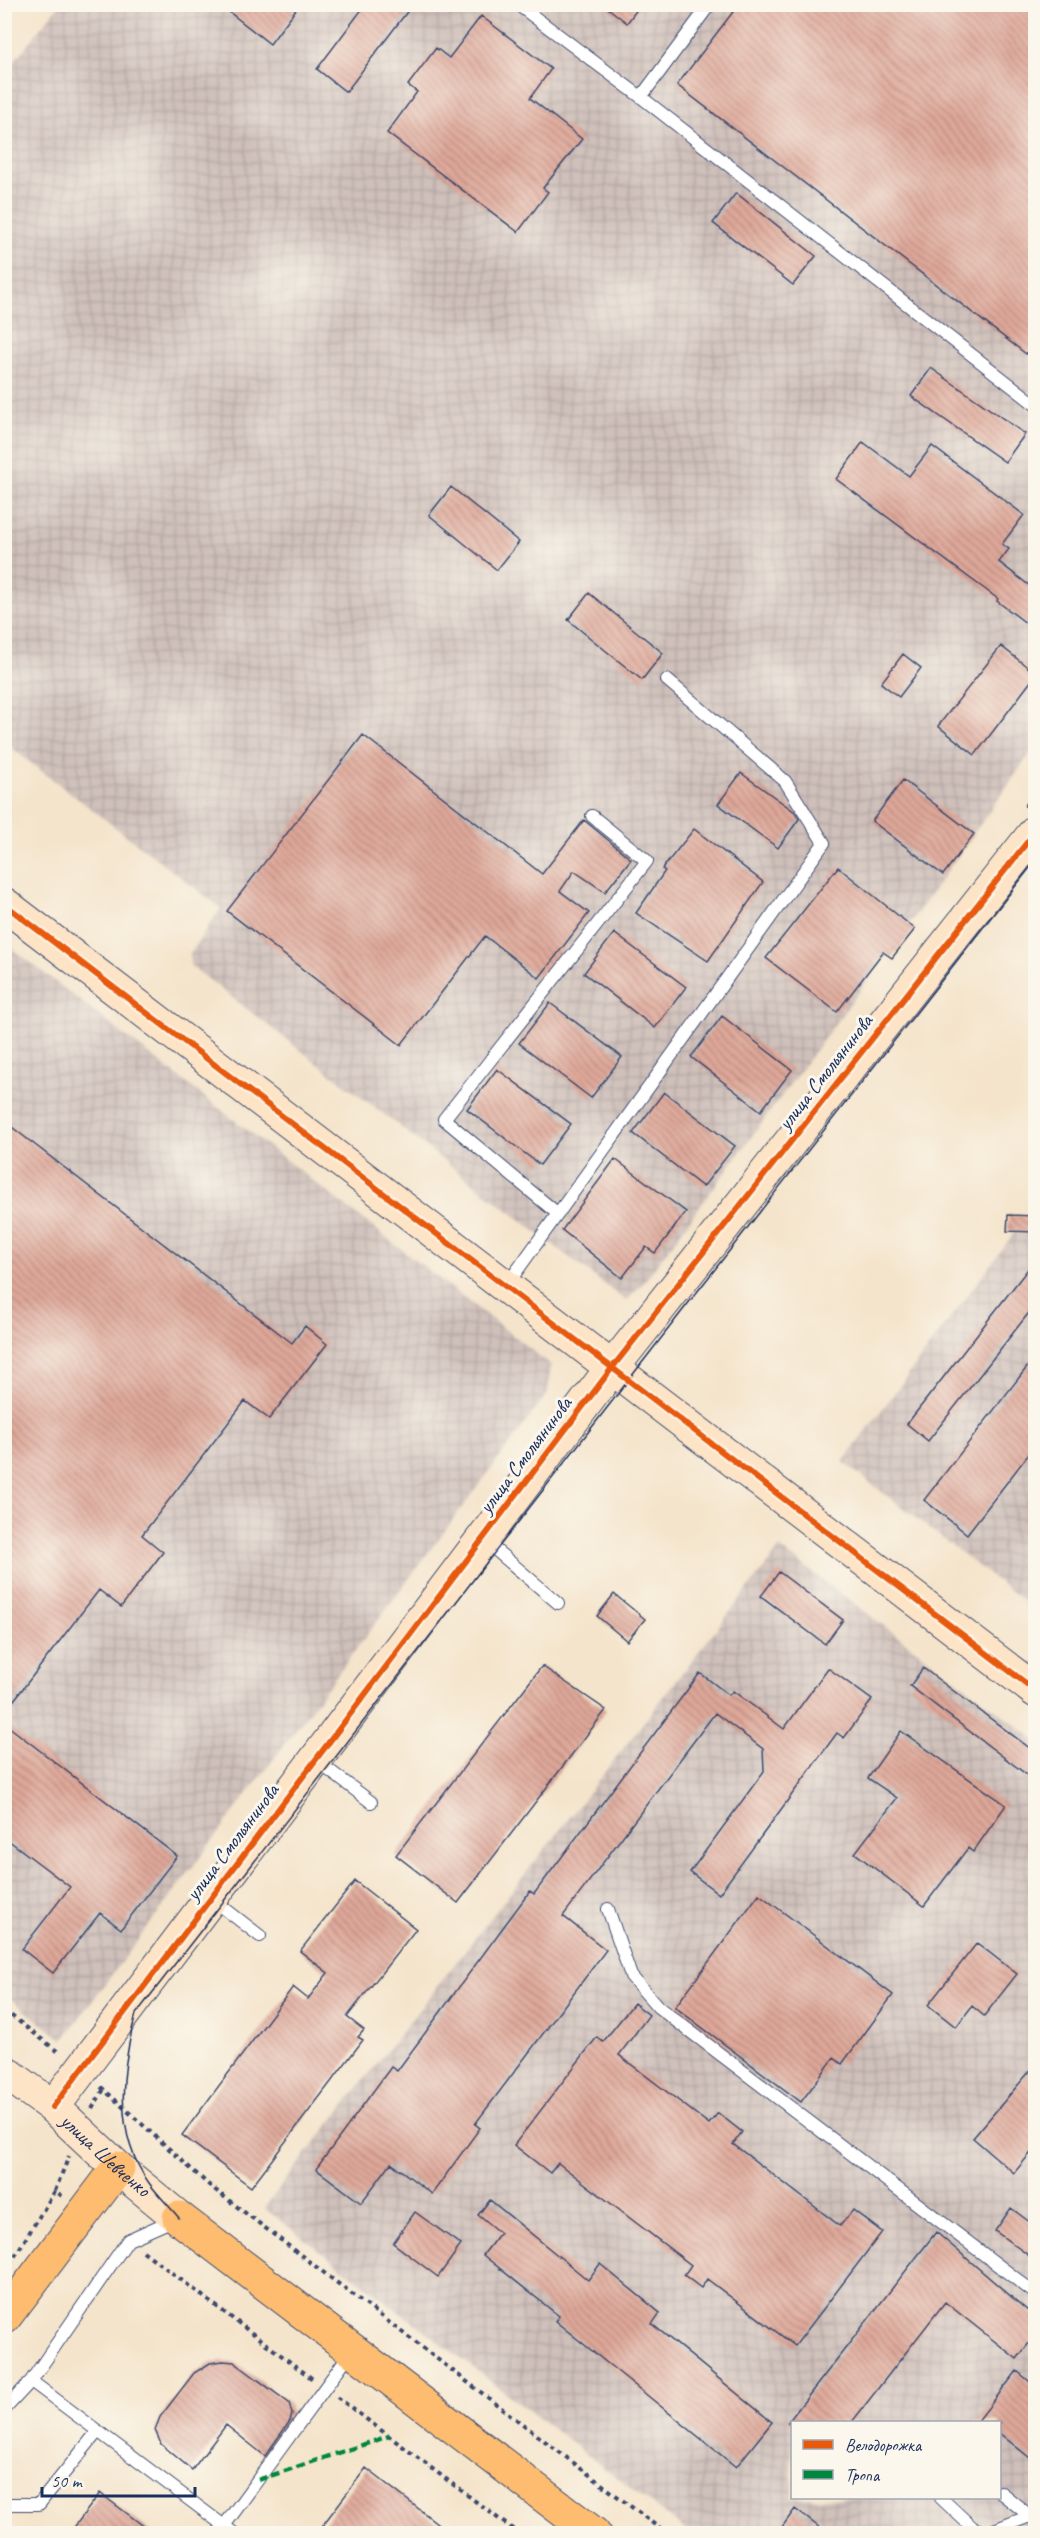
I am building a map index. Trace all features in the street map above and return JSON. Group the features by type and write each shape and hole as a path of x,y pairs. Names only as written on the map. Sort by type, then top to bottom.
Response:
{"main road":[{"path":"6,2312 118,2168"},
{"path":"179,2218 594,2534"}],"street":[{"name":"улица Смольянинова","path":"53,2107 612,1368 1035,831"},
{"path":"4,904 1035,1691"},
{"name":"улица Шевченко","path":"10,2081 53,2107 118,2168 179,2218"}],"lane":[{"path":"517,4 1035,405"},
{"path":"641,98 710,4"},
{"path":"505,1287 824,843 785,781 667,680"},
{"path":"558,1214 444,1119 647,861 592,816"},
{"path":"482,1539 558,1603"},
{"path":"315,1760 371,1802"},
{"path":"211,1898 260,1936"},
{"path":"609,1909 631,1976 658,2007 1035,2294"},
{"path":"4,2410 31,2381 128,2240 179,2218"},
{"path":"31,2381 230,2530 324,2387 353,2350"},
{"path":"4,2504 39,2504 98,2431"},
{"path":"1001,2494 1033,2518"},
{"path":"942,2499 973,2528 986,2533 1033,2518"}],"path":[{"path":"4,2010 81,2069 210,2186 667,2534"},
{"path":"4,2272 55,2191 85,2212"},
{"path":"128,2240 519,2534"}],"shaded area":[{"path":"59,5 1035,5 1035,747 926,901 643,1283 626,1301 190,965 190,954 221,908 5,743 4,74"},
{"path":"4,942 551,1365 548,1393 63,2040 5,1995"},
{"path":"1035,1205 1035,1610 843,1462"},
{"path":"780,1548 1035,1739 1035,2533 689,2533 264,2208"}],"building":[{"path":"219,4 300,4 270,44"},
{"path":"366,4 413,4 346,92 317,69"},
{"path":"603,4 641,4 627,23"},
{"path":"739,4 1035,4 1035,341 1026,354 677,85"},
{"path":"481,16 551,69 530,98 582,139 543,188 548,192 518,232 387,133 417,92 408,85 436,48 449,58"},
{"path":"736,193 816,256 793,285 713,223"},
{"path":"931,368 1025,434 1005,462 911,396"},
{"path":"863,442 909,476 932,446 1024,515 1002,544 1009,549 999,562 1035,590 1035,630 997,601 998,599 836,479"},
{"path":"451,487 519,542 497,570 429,515"},
{"path":"589,593 663,653 642,680 568,620"},
{"path":"1001,646 1035,673 1035,676 975,755 938,726"},
{"path":"903,654 921,668 899,697 881,683"},
{"path":"363,735 542,874 584,820 631,859 605,892 574,871 560,891 589,913 539,978 485,936 401,1045 227,911"},
{"path":"741,773 795,812 799,819 778,848 718,804"},
{"path":"903,780 974,834 943,875 872,821"},
{"path":"694,829 763,882 708,961 636,913 665,871 662,869"},
{"path":"838,867 915,929 892,958 883,952 837,1012 766,958"},
{"path":"614,933 686,987 655,1028 584,973"},
{"path":"550,1003 622,1057 591,1098 519,1043"},
{"path":"722,1016 792,1070 761,1111 691,1057"},
{"path":"497,1069 571,1124 540,1165 467,1109"},
{"path":"664,1092 735,1146 703,1187 633,1133"},
{"path":"4,1121 292,1343 305,1326 327,1344 269,1419 245,1401 142,1535 163,1552 121,1607 99,1590 4,1713"},
{"path":"615,1159 686,1212 655,1253 646,1247 622,1278 562,1230"},
{"path":"1008,1215 1035,1216 1035,1232 1007,1231"},
{"path":"1035,1260 1035,1305 928,1441 907,1424"},
{"path":"1035,1357 1035,1446 967,1534 924,1500"},
{"path":"779,1572 843,1620 825,1644 761,1596"},
{"path":"614,1594 645,1619 627,1641 597,1616"},
{"path":"542,1666 606,1710 458,1903 396,1855"},
{"path":"828,1668 872,1700 844,1738 837,1733 719,1894 690,1872 764,1771 763,1749 715,1713 563,1916 606,1950 475,2124 480,2128 432,2194 391,2163 361,2203 316,2169 391,2067 397,2071 530,1891 534,1894 700,1673 729,1695 733,1691 784,1729"},
{"path":"923,1668 1035,1752 1035,1781 910,1686"},
{"path":"4,1723 177,1856 121,1929 100,1913 53,1973 22,1949 70,1887 4,1837"},
{"path":"901,1731 1006,1805 973,1852 968,1848 924,1906 855,1853 897,1798 868,1778"},
{"path":"355,1881 416,1929 347,2017 364,2030 358,2037 363,2040 251,2187 182,2135 293,1987 308,1999 328,1973 300,1951"},
{"path":"759,1894 893,1995 842,2064 834,2058 801,2102 675,2007"},
{"path":"977,1943 1017,1974 984,2016 972,2006 956,2027 928,2005"},
{"path":"634,2003 649,2015 619,2055 709,2124 718,2113 742,2132 733,2144 840,2226 853,2210 882,2232 795,2346 707,2279 701,2288 684,2275 691,2265 558,2163 550,2173 514,2145 597,2037 603,2042"},
{"path":"1035,2065 1035,2148 1014,2173 973,2138"},
{"path":"490,2200 588,2280 600,2264 660,2313 652,2324 772,2422 736,2467 555,2321 559,2316 483,2255 500,2233 478,2215"},
{"path":"1011,2208 1035,2226 1035,2260 995,2231"},
{"path":"415,2212 461,2245 438,2277 393,2243"},
{"path":"936,2232 1035,2317 1035,2335 1017,2359 945,2302 853,2421 788,2422"},
{"path":"234,2362 289,2403 292,2414 290,2421 265,2456 226,2425 192,2470 161,2444 155,2430 160,2417 194,2373 210,2363"},
{"path":"1017,2371 1035,2386 1035,2462 1001,2435 1001,2421 978,2421"},
{"path":"366,2468 451,2534 316,2534"},
{"path":"100,2493 154,2534 69,2534"},
{"path":"795,2509 828,2534 777,2534"}],"tram line":[{"path":"179,2218 149,2183 137,2164 125,2122 124,2079 136,2014 1036,860"}],"marked path":[{"path":"258,2480 389,2436"}],"cycle path":[{"path":"53,2107 612,1368 1036,831"},
{"path":"4,904 1036,1691"}]}
